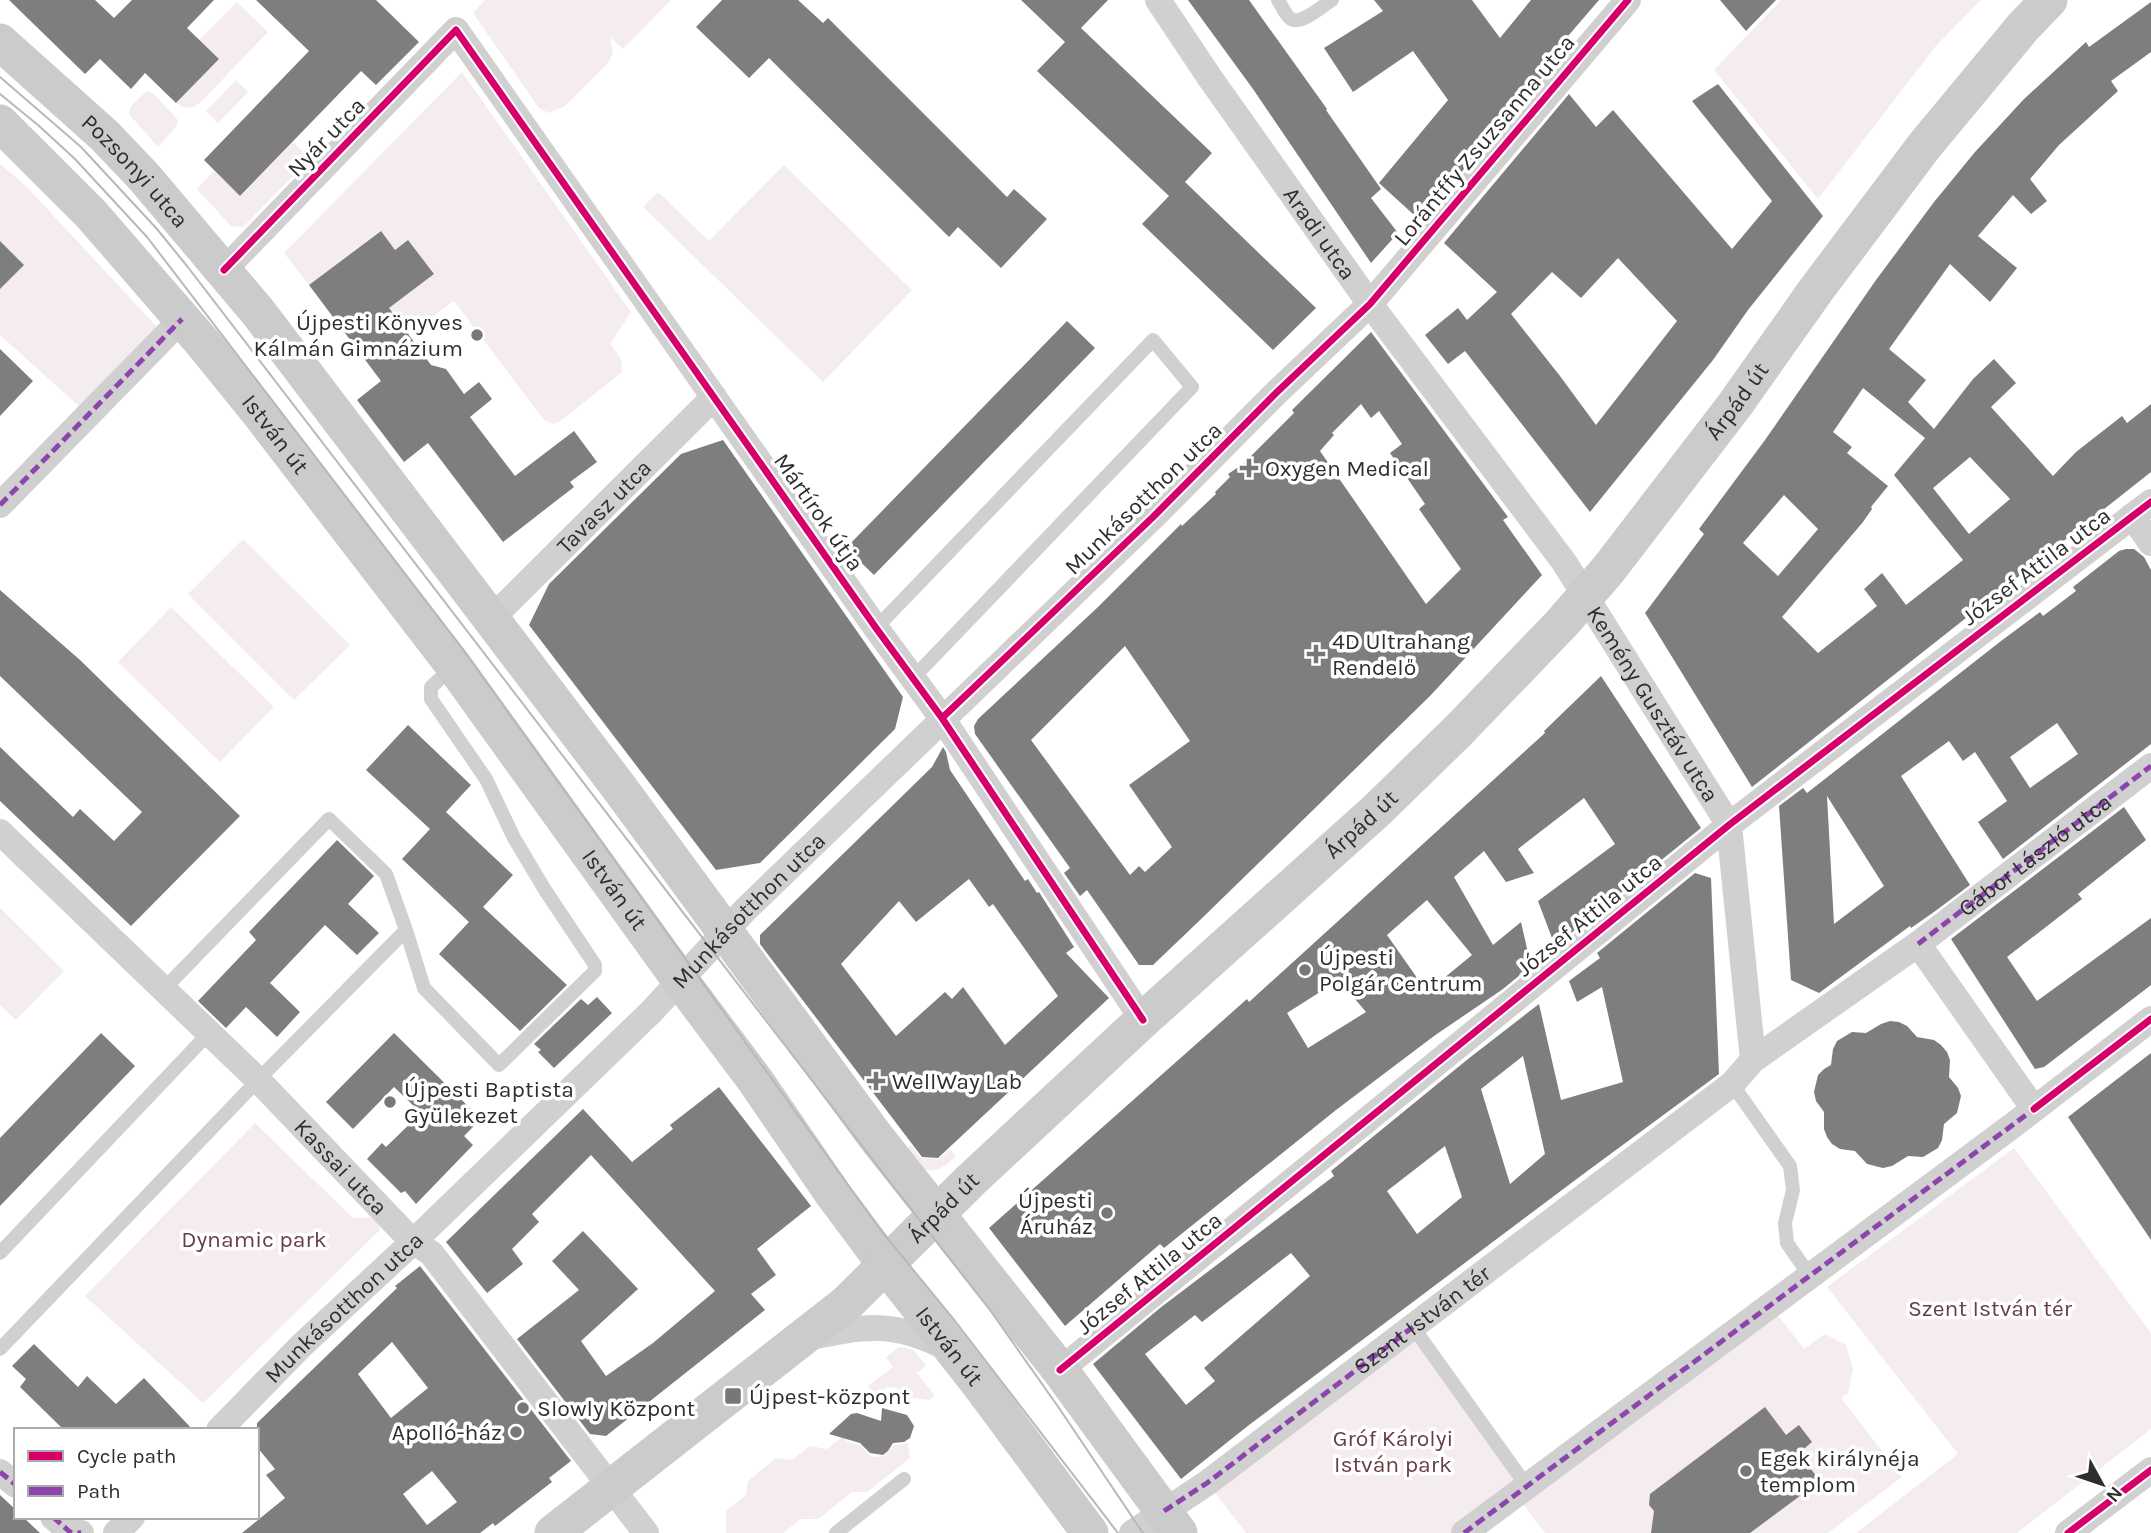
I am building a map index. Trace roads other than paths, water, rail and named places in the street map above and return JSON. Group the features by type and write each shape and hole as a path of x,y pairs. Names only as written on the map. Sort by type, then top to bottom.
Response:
{"main road":[{"name":"Árpád út","path":"553,1533 847,1303 935,1214 1143,1020 1423,767 1608,570 1734,406 1816,290 1925,145 2023,27 2049,0"},
{"name":"Pozsonyi utca","path":"0,42 105,136 224,270 492,618"},
{"name":"István út","path":"0,123 91,214 231,377 454,666 755,1080 833,1194 958,1355 1090,1533"},
{"path":"492,618 875,1136 1060,1370 1172,1522"}],"street":[{"name":"Aradi utca","path":"1158,0 1370,304 1564,562 1585,597"},
{"name":"Lorántffy Zsuzsanna utca","path":"1370,304 1628,0"},
{"name":"Nyár utca","path":"224,270 456,30"},
{"name":"Mártírok útja","path":"456,30 876,628 914,677 1143,1020"},
{"name":"Munkásotthon utca","path":"221,1428 302,1345 413,1242 651,1012 724,932 1370,304"},
{"path":"0,505 182,319"},
{"name":"Tavasz utca","path":"492,618 714,397"},
{"path":"2142,509 2151,543"},
{"name":"József Attila utca","path":"1060,1370 1729,825 2142,509"},
{"name":"Kemény Gusztáv utca","path":"1585,597 1729,825 1753,1060"},
{"name":"Gábor László utca","path":"1918,944 2151,766"},
{"name":"Kassai utca","path":"0,832 258,1080 413,1242 431,1253 646,1533"},
{"path":"1918,944 2034,1109"},
{"name":"Szent István tér","path":"1132,1533 1172,1522 1207,1483 1732,1084 1753,1060 1918,944"},
{"path":"1464,1533 2151,1019"},
{"path":"801,1339 845,1330 882,1328 920,1335 958,1355"},
{"path":"2068,1533 2151,1470"},
{"path":"0,1472 14,1483"},
{"path":"55,1519 70,1532 81,1533"}],"lane":[{"path":"1278,0 1289,18 1295,20 1302,19 1332,0"},
{"path":"876,628 1153,340 1192,387 914,677"},
{"path":"163,990 329,819 386,874 424,988 499,1065 592,977 595,965 514,838 486,779 431,699 431,687 454,666"},
{"path":"0,1349 406,930"},
{"path":"0,1253 209,1033"},
{"path":"1732,1084 1790,1166 1793,1190 1784,1223 1787,1243 1810,1276"},
{"path":"1413,1327 1526,1485"},
{"path":"836,1533 904,1479"}],"tram line":[{"path":"0,77 81,147 157,229 187,266 990,1310 1143,1533"},
{"path":"0,94 75,159 147,237 464,651 879,1228 955,1321 1118,1533"}],"place":[{"name":"Újpesti Könyves Kálmán Gimnázium","path":"477,335"},
{"name":"Oxygen Medical","path":"1249,468"},
{"name":"4D Ultrahang Rendelő","path":"1316,654"},
{"name":"Újpesti Polgár Centrum","path":"1305,970"},
{"name":"WellWay Lab","path":"876,1081"},
{"name":"Újpesti Baptista Gyülekezet","path":"390,1102"},
{"name":"Újpesti Áruház","path":"1107,1213"},
{"name":"Újpest-központ","path":"733,1396"},
{"name":"Slowly Központ","path":"523,1408"},
{"name":"Apolló-ház","path":"516,1432"},
{"name":"Egek királynéja templom","path":"1746,1471"}],"park label":[{"name":"Dynamic park","path":"254,1239"},
{"name":"Gróf Károlyi István park","path":"1393,1451"}]}
